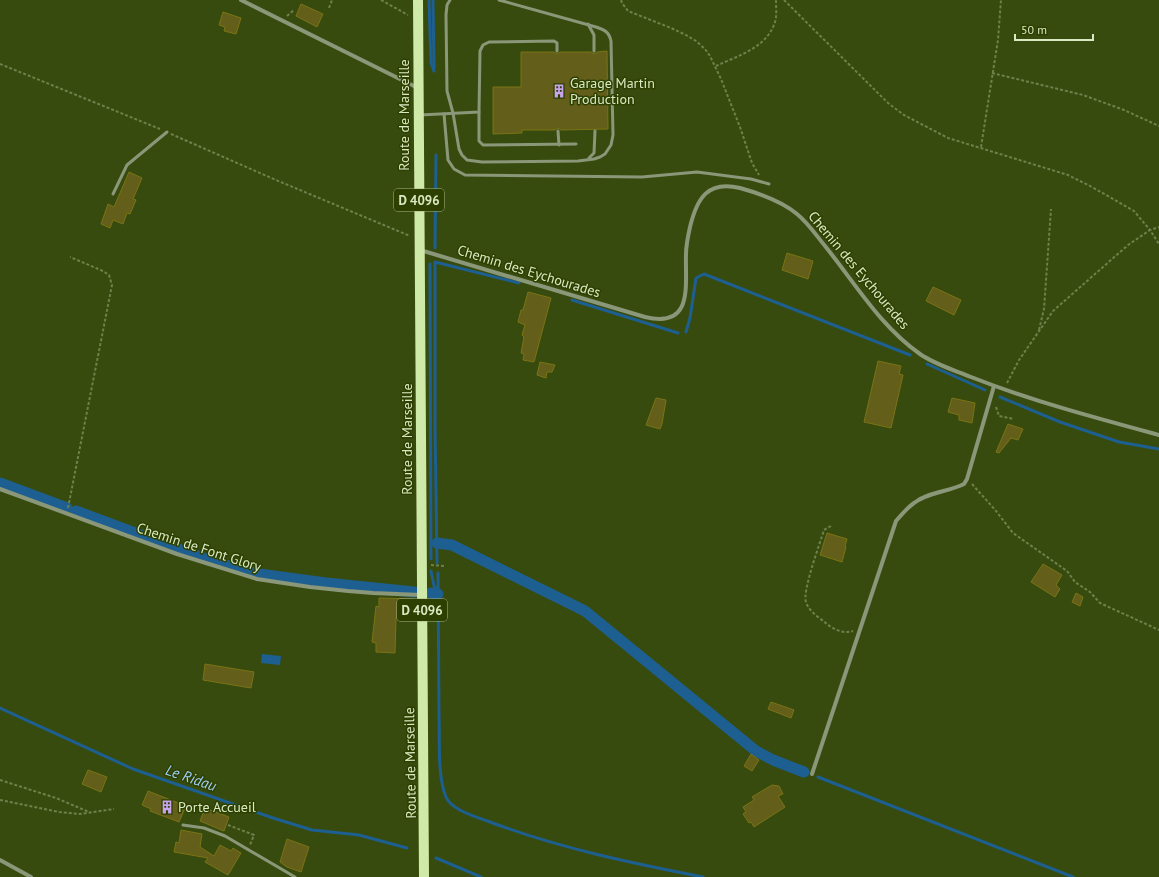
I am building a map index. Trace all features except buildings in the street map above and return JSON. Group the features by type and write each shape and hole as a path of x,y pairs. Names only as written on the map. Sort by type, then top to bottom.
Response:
{"main road":[{"name":"Route de Marseille","path":"418,0 424,877"}],"street":[{"path":"241,0 418,88"},
{"name":"Chemin des Eychourades","path":"420,245 645,317 666,319 677,314 685,300 686,246 691,222 698,204 706,193 715,187 725,186 740,188 781,204 799,215 882,320 900,339 920,354 994,386 1067,409 1159,435"},
{"path":"812,774 896,521 904,511 921,499 964,484 967,479 994,386"},
{"name":"Chemin de Font Glory","path":"0,489 177,554 257,579 373,594 422,595"},
{"path":"0,860 31,877"}],"lane":[{"path":"450,0 447,5 446,15 447,91 453,113 459,148 462,155 468,160 482,162 584,160 597,158 605,154 611,145 613,130 611,42 607,32 588,24 499,0"},
{"path":"588,24 594,35 594,51"},
{"path":"557,51 557,43 554,41 489,42 483,45 480,50 480,140 483,145 576,144"},
{"path":"418,115 479,112"},
{"path":"444,114 448,160 454,169 465,175 642,177 697,172 751,179 769,184"},
{"path":"558,131 559,144"},
{"path":"584,160 591,157 594,153 595,131"},
{"path":"113,194 127,165 167,132"},
{"path":"183,825 204,828 225,836 294,877"}],"path":[{"path":"329,8 332,0"},
{"path":"380,0 418,20"},
{"path":"621,0 628,11 671,28 696,41 710,56 716,66 740,127 752,163 761,177 769,184"},
{"path":"716,66 760,45 769,36 775,22 776,0"},
{"path":"784,0 888,103 904,115 948,138 1068,175 1092,187 1134,211 1150,230 1159,244"},
{"path":"980,147 998,40 1001,0"},
{"path":"0,64 167,132 420,245"},
{"path":"992,73 1083,95 1124,110 1159,126"},
{"path":"1039,331 1044,309 1051,209"},
{"path":"1004,389 1019,360 1053,311 1128,245 1150,230 1159,227"},
{"path":"68,513 112,285 109,275 70,257"},
{"path":"992,396 999,416 1014,419"},
{"path":"967,479 996,511 1013,533 1067,571 1075,582 1090,592 1100,603 1159,630"},
{"path":"831,526 824,530 805,596 805,601 814,613 832,628 840,632 849,632 861,626"},
{"path":"422,565 444,566"},
{"path":"0,780 56,798 90,813"},
{"path":"0,800 59,812 80,814 114,809"}],"water":[{"path":"262,654 281,656 280,665 261,663"}],"waterway":[{"path":"429,0 431,63 434,71"},
{"path":"433,0 434,68"},
{"path":"435,248 436,155"},
{"path":"437,563 435,262 519,283"},
{"path":"430,264 431,559"},
{"path":"686,332 690,318 696,278 704,274 910,355"},
{"path":"572,300 678,333"},
{"path":"927,364 985,390"},
{"path":"1000,397 1060,422 1119,442 1159,449"},
{"path":"0,483 67,508"},
{"path":"76,511 208,560 259,574 326,583 414,592"},
{"path":"437,543 452,545 585,611 756,751 773,760 804,772"},
{"path":"431,571 434,586 438,591"},
{"path":"438,573 441,779 449,802 453,806 472,815 542,840 622,860 703,877"},
{"path":"431,593 438,594"},
{"name":"Le Ridau","path":"0,708 133,769 273,818 312,830 359,835 407,848"},
{"path":"818,777 1073,877"},
{"name":"Le Ridau","path":"436,858 481,877"}],"place":[{"name":"Garage Martin Production","path":"559,91"},
{"name":"Porte Accueil","path":"167,807"}]}
